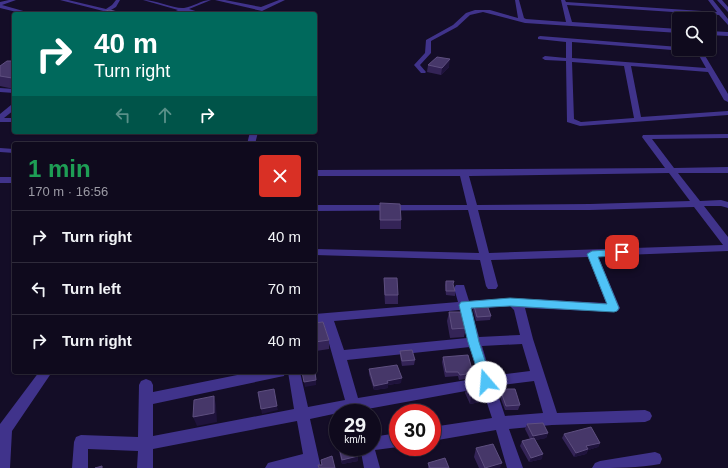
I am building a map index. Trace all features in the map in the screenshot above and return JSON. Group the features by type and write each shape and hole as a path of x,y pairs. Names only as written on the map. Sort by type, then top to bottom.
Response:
{"street":[{"path":"0,5 14,0"},
{"path":"62,0 85,2 114,12"},
{"path":"107,10 118,1 124,0"},
{"path":"145,0 193,12"},
{"path":"178,12 209,0"},
{"path":"217,0 231,1 262,9 283,0"},
{"path":"509,0 518,2 520,19 525,21"},
{"path":"710,0 728,23"},
{"path":"569,23 563,1 658,7 721,14"},
{"path":"723,2 728,10"},
{"path":"0,5 24,12"},
{"path":"423,72 417,64 428,53 428,41 457,25 469,14 481,11 490,11 514,20 672,30"},
{"path":"716,33 728,34"},
{"path":"540,38 672,48"},
{"path":"569,40 570,120 580,124 728,113"},
{"path":"702,56 728,100"},
{"path":"545,58 710,70"},
{"path":"627,64 638,120"},
{"path":"0,90 12,91"},
{"path":"0,118 12,109"},
{"path":"0,118 12,120"},
{"path":"728,136 646,137 728,244"},
{"path":"0,150 12,151"},
{"path":"317,173 728,170"},
{"path":"464,173 492,286"},
{"path":"0,180 12,180"},
{"path":"317,208 590,207 721,203 728,206"},
{"path":"317,252 485,257 728,248"},
{"path":"317,318 465,305 514,303 614,308 592,254"},
{"path":"460,288 486,382 515,468"},
{"path":"514,303 520,309 527,339 552,419"},
{"path":"327,316 353,404"},
{"path":"338,356 474,342 527,339"},
{"path":"2,468 2,430 44,374"},
{"path":"145,468 146,392 266,374"},
{"path":"273,468 312,464 294,374"},
{"path":"379,404 486,382 539,375"},
{"path":"80,468 81,442 145,444 302,414 329,411"},
{"path":"441,433 500,423 552,419 645,416"},
{"path":"369,456 372,468"},
{"path":"600,468 655,459"}],"building":[{"path":"109,10 118,12 103,12"},
{"path":"437,57 450,59 442,68 428,65"},
{"path":"7,61 12,61 12,78 0,76 0,66"},
{"path":"380,203 400,204 401,220 380,220"},
{"path":"384,278 397,278 398,295 385,295"},
{"path":"446,281 454,281 453,284 455,291 446,291"},
{"path":"487,305 491,316 477,317 474,306"},
{"path":"449,312 462,312 466,328 452,329"},
{"path":"323,322 329,340 317,342 317,323"},
{"path":"412,350 415,360 402,361 400,351"},
{"path":"468,355 473,373 460,375 458,372 446,372 443,357"},
{"path":"397,365 402,378 387,381 388,383 374,386 369,369"},
{"path":"302,374 315,374 316,380 304,382"},
{"path":"483,381 487,391 471,395 467,384"},
{"path":"274,389 277,406 261,409 258,392"},
{"path":"500,389 515,389 520,405 506,406"},
{"path":"214,396 214,413 193,417 194,400"},
{"path":"543,423 548,433 533,436 527,424"},
{"path":"591,427 600,443 586,446 588,449 576,453 564,434"},
{"path":"534,438 543,454 531,458 522,441"},
{"path":"493,444 502,463 485,468 476,448"},
{"path":"332,456 335,468 319,468 318,465 322,465 321,460"},
{"path":"341,456 358,456 342,460"},
{"path":"445,458 449,468 430,468 428,463"}],"route":[{"path":"486,382 465,305 510,302 614,308 592,254 622,252"}]}
